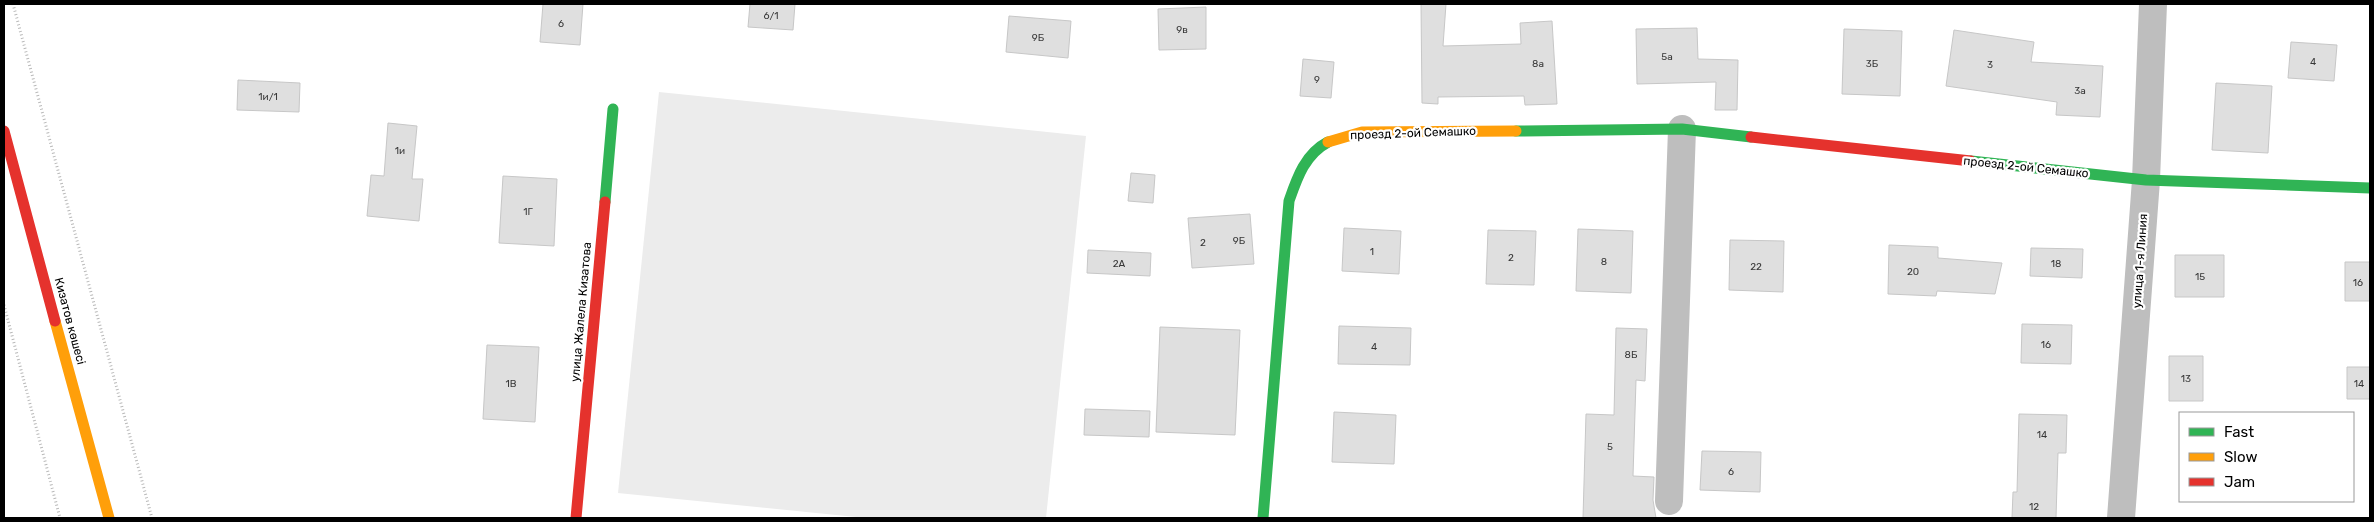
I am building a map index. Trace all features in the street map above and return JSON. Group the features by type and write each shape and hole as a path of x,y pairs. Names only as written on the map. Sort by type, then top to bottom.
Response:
{"street":[{"name":"улица 1-я Линия","path":"2121,518 2146,180 2153,4"},
{"name":"улица Жалела Кизатова","path":"576,518 612,109"},
{"name":"проезд 2-ой Семашко","path":"1263,518 1289,201 1299,172 1316,148 1337,136 1362,132 1682,129 2146,180 2370,188"},
{"path":"1669,501 1682,129"},
{"name":"Кизатов көшесі","path":"4,132 109,518"}],"path":[{"path":"12,4 152,518"},
{"path":"4,305 60,518"}],"shaded area":[{"path":"659,92 1086,136 1046,518 866,518 618,493"}],"building":[{"path":"543,4 583,4 580,45 540,42"},
{"path":"750,4 795,4 793,30 748,27"},
{"path":"1421,4 1446,4 1443,46 1521,44 1520,23 1552,21 1557,104 1525,105 1524,96 1438,97 1438,104 1422,103"},
{"path":"1206,7 1206,49 1159,50 1158,9"},
{"path":"1009,16 1071,21 1068,58 1006,52"},
{"path":"1697,28 1698,59 1738,60 1737,110 1715,110 1716,82 1637,84 1636,29"},
{"path":"1844,29 1902,31 1900,96 1842,94"},
{"path":"1954,30 2034,42 2031,62 2103,66 2100,117 2056,115 2057,102 1946,86"},
{"path":"2291,42 2337,45 2334,81 2288,78"},
{"path":"1303,59 1334,62 1331,98 1300,96"},
{"path":"238,80 300,83 299,112 237,110"},
{"path":"2216,83 2272,86 2268,153 2212,150"},
{"path":"388,123 417,126 412,179 423,179 419,221 367,216 371,175 384,176"},
{"path":"1131,173 1155,175 1153,203 1128,201"},
{"path":"503,176 557,179 554,246 499,243"},
{"path":"1250,214 1254,264 1192,268 1188,218"},
{"path":"1344,228 1401,231 1399,274 1342,271"},
{"path":"1578,229 1633,231 1631,293 1576,291"},
{"path":"1488,230 1536,231 1534,285 1486,284"},
{"path":"1730,240 1784,241 1783,292 1729,290"},
{"path":"1889,245 1938,247 1938,258 2002,263 1995,294 1937,291 1936,296 1888,294"},
{"path":"2031,248 2083,249 2082,278 2030,276"},
{"path":"1088,250 1151,253 1150,276 1087,273"},
{"path":"2175,255 2224,255 2224,297 2175,297"},
{"path":"2345,262 2370,262 2370,301 2345,301"},
{"path":"2022,324 2072,325 2071,364 2021,363"},
{"path":"1339,326 1411,328 1410,365 1338,364"},
{"path":"1160,327 1240,330 1235,435 1156,432"},
{"path":"1616,328 1647,329 1645,381 1636,380 1633,476 1654,477 1653,500 1656,518 1583,518 1586,414 1614,415"},
{"path":"487,345 539,347 535,422 483,419"},
{"path":"2169,356 2203,356 2203,401 2169,401"},
{"path":"2347,367 2370,367 2370,399 2347,399"},
{"path":"1085,409 1150,411 1149,437 1084,435"},
{"path":"1334,412 1396,415 1394,464 1332,462"},
{"path":"2019,414 2067,415 2066,453 2058,453 2056,518 2012,518 2013,492 2017,492"},
{"path":"1702,451 1761,452 1760,492 1700,490"}],"traffic: fast":[{"path":"605,202 613,109"},
{"path":"1516,131 1682,129 1751,137"},
{"path":"1263,518 1289,201 1303,167 1313,153 1328,142"},
{"path":"1971,161 2146,180 2370,188"}],"traffic: slow":[{"path":"1328,142 1362,132 1516,131"},
{"path":"55,321 109,518"}],"traffic: jam":[{"path":"4,131 55,321"},
{"path":"1751,137 1971,161"},
{"path":"576,518 605,202"}]}
